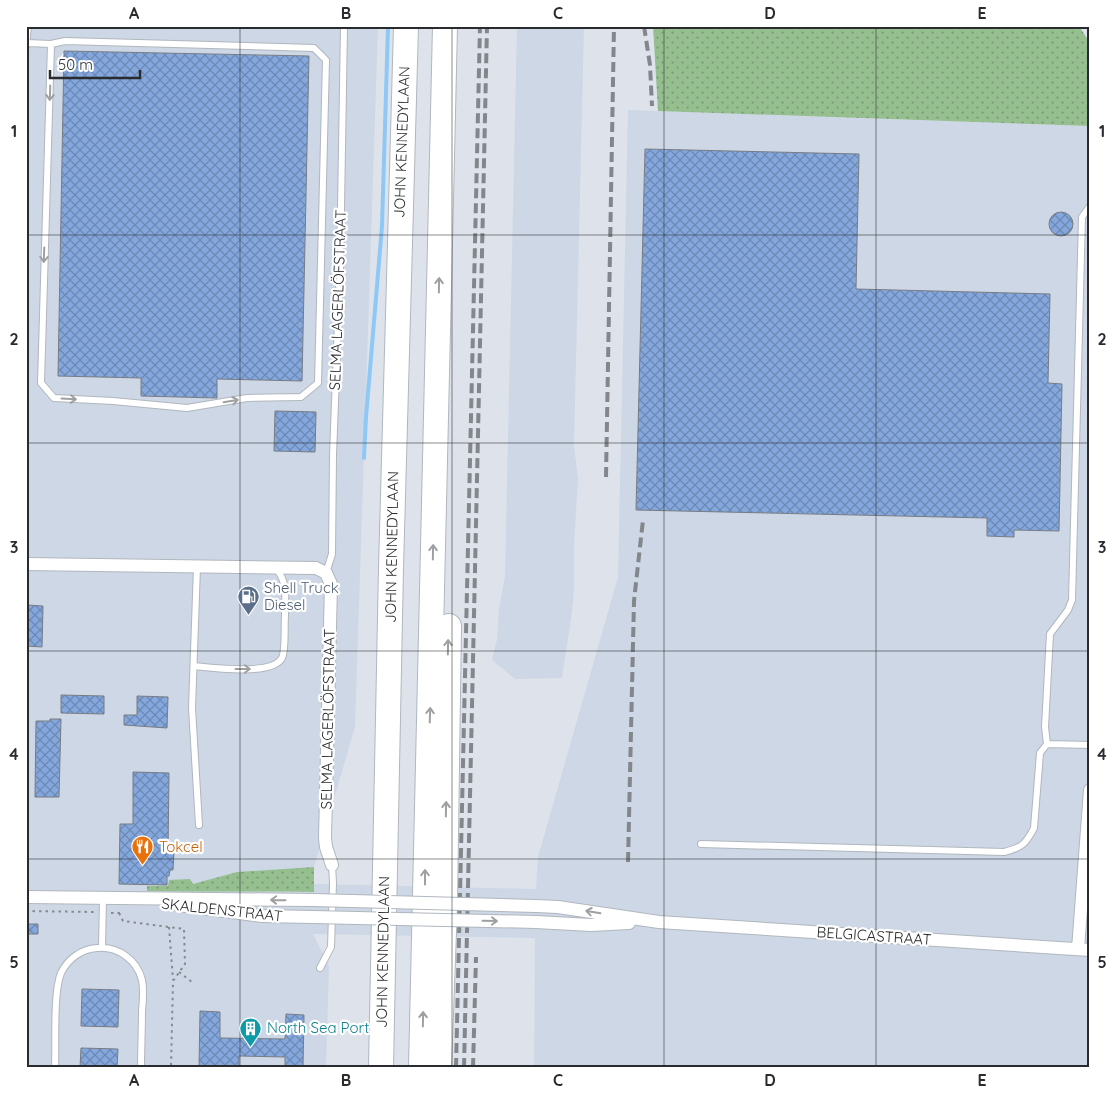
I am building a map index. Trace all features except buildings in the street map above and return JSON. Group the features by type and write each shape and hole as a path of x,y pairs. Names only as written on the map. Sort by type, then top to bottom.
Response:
{"highway":[{"name":"JOHN KENNEDYLAAN","path":"381,1068 406,26"},
{"name":"JOHN KENNEDYLAAN","path":"392,1068 417,26"},
{"path":"421,1068 445,26"},
{"path":"368,1068 373,684 380,522 401,194"},
{"path":"438,312 446,412 450,526 445,876 439,1068"}],"street":[{"path":"26,564 316,568 326,573"},
{"name":"SELMA LAGERLÖFSTRAAT","path":"326,573 331,584 325,838 326,848 332,865"},
{"path":"1084,949 1090,790"},
{"name":"SKALDENSTRAAT","path":"26,897 314,900 371,917"},
{"name":"SKALDENSTRAAT","path":"103,898 179,905 262,916 371,917"},
{"name":"BELGICASTRAAT","path":"444,912 536,906 558,907 659,922 1084,949"},
{"path":"371,917 444,912"},
{"name":"BELGICASTRAAT","path":"444,912 536,922 592,924 659,922"}],"lane":[{"path":"28,26 26,45 51,44 64,41 314,48 326,60 318,383 301,397 248,398 187,408 54,398 41,383 51,44"},
{"name":"SELMA LAGERLÖFSTRAAT","path":"326,573 332,554 340,269 344,26"},
{"path":"701,844 1004,852 1017,849 1029,839 1034,828 1040,753 1047,744 1050,634 1068,610 1072,600 1082,217 1090,206"},
{"path":"197,567 192,708 199,825"},
{"path":"194,666 263,669 278,664 283,656 285,600 284,583 281,574 276,568"},
{"path":"1047,744 1090,745"},
{"path":"320,968 331,947 332,865"},
{"path":"102,947 103,898"},
{"path":"55,1068 58,989 62,972 71,959 78,954 85,950 102,947 110,948 125,955 137,967 140,975 143,991 141,1068"}],"path":[{"path":"26,911 119,913 123,921 184,929 185,964 173,981"},
{"path":"169,927 173,981 171,1068"},
{"path":"179,972 192,982"}],"shaded area":[{"path":"26,26 378,26 355,727 314,867 314,884 536,889 538,857 618,577 628,110 1090,126 1090,1068 534,1068 535,938 313,934 329,966 326,1068 26,1068"},
{"path":"517,26 584,26 574,445 578,479 574,546 574,590 562,678 515,679 492,660 497,639 499,609 505,576"}],"green space":[{"path":"653,26 1079,26 1090,43 1090,126 658,111"},
{"path":"314,867 314,892 147,891 147,886 168,886 169,880 190,879 193,884 237,872"}],"waterway":[{"path":"364,458 382,226 388,26"}],"railway":[{"path":"456,1068 480,26"},
{"path":"464,1068 487,26"},
{"path":"606,477 614,26"},
{"path":"644,26 650,65 652,106"},
{"path":"628,862 634,601 643,520"},
{"path":"473,1068 476,957"}],"place":[{"name":"Shell Truck Diesel","path":"248,616"},
{"name":"Tokcel","path":"143,866"},
{"name":"North Sea Port","path":"251,1047"}]}
